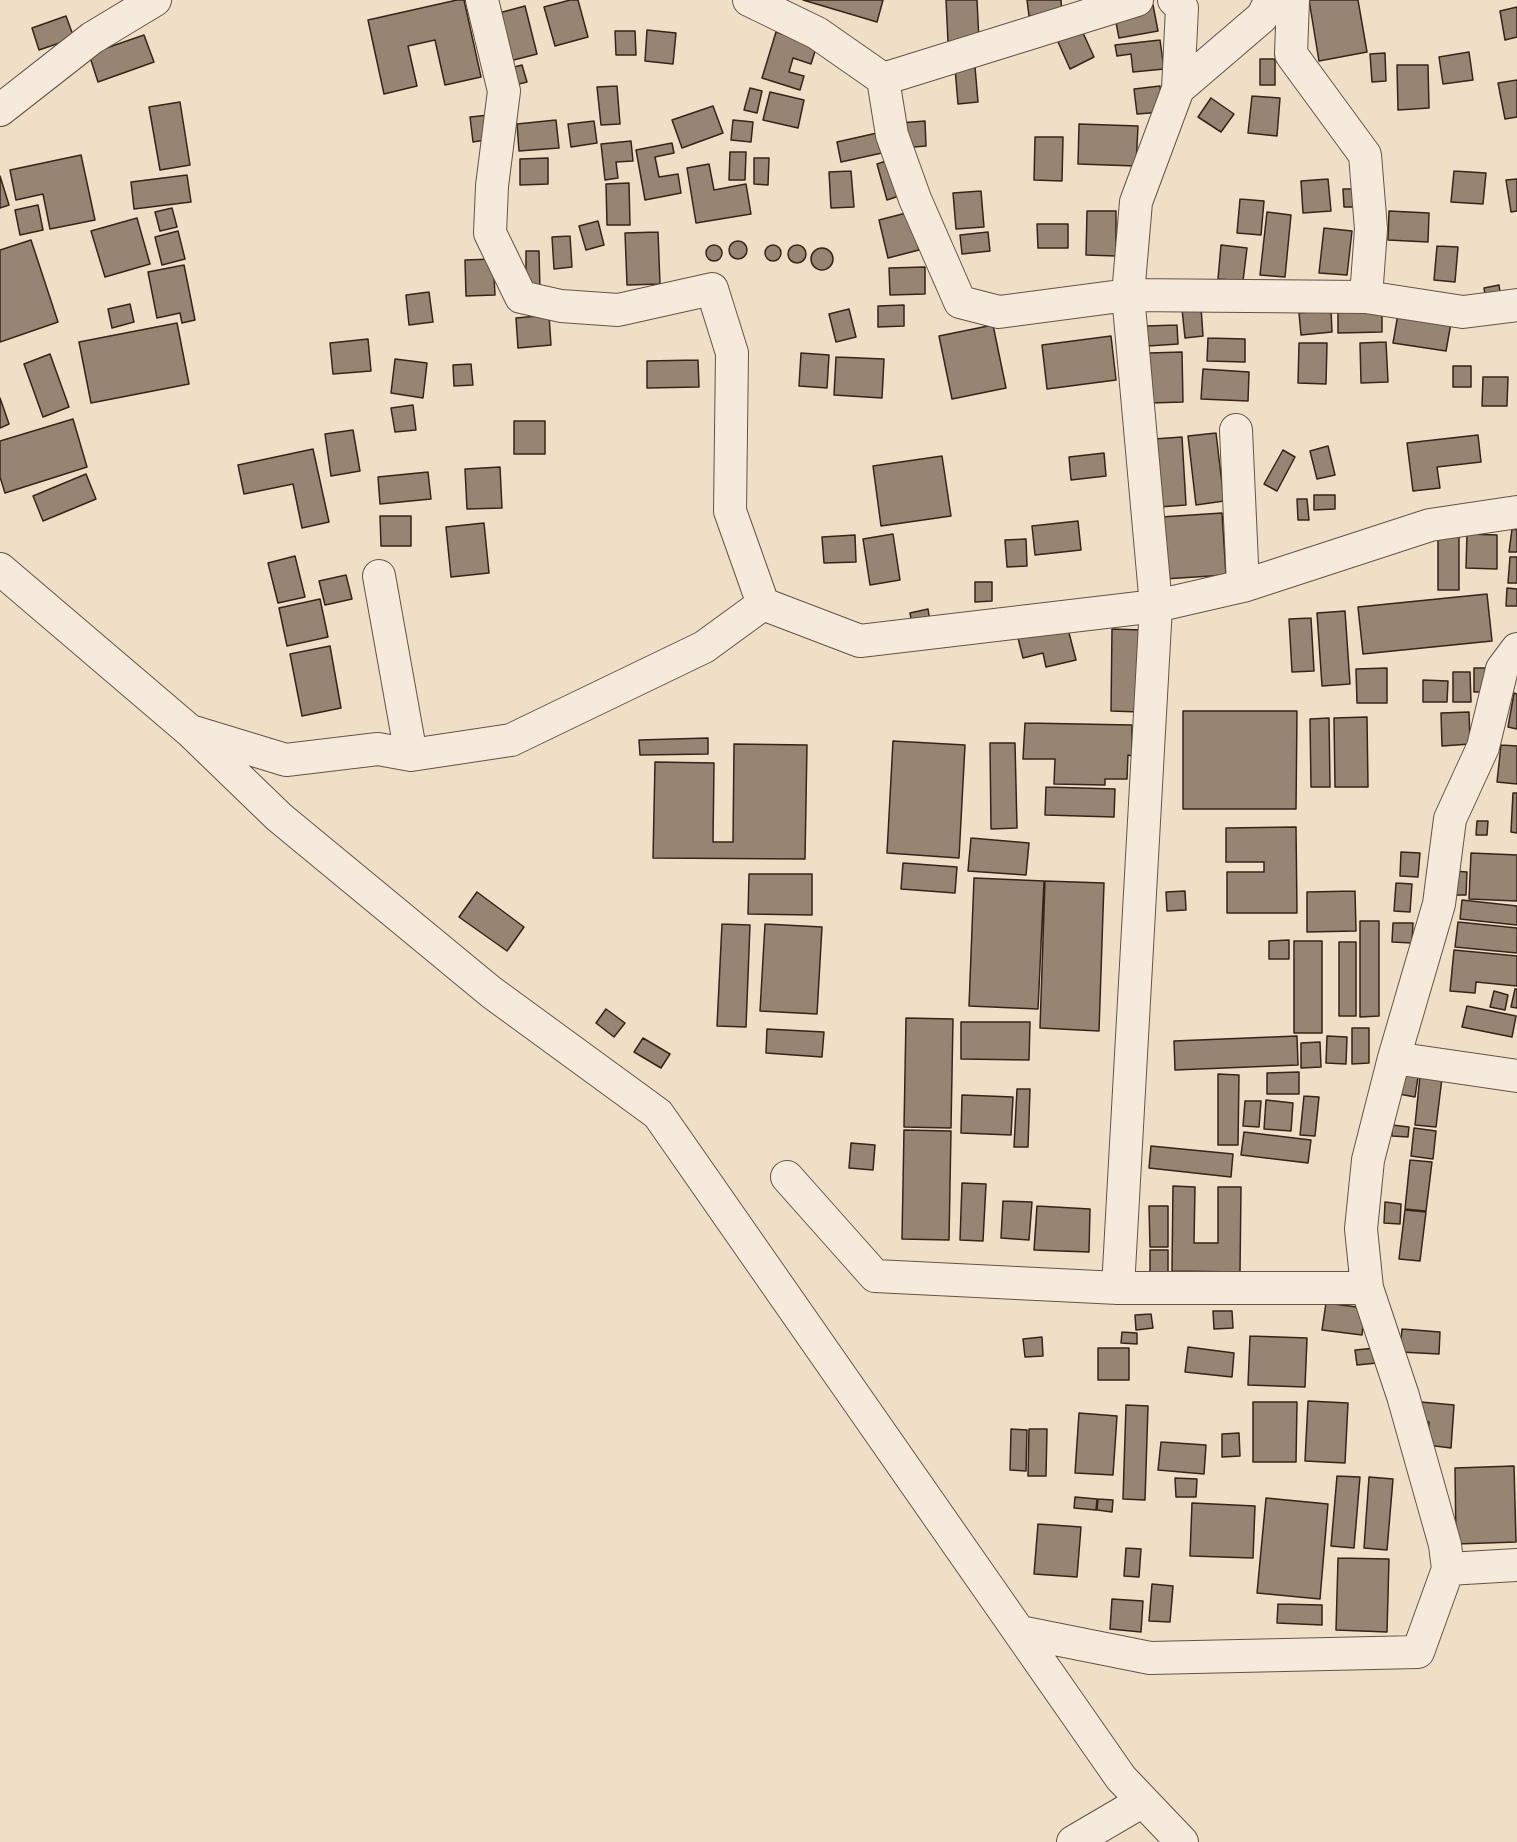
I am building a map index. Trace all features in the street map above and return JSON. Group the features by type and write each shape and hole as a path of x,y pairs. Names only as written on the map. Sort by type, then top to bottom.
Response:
{"street":[{"path":"0,110 92,38 155,0"},
{"path":"482,0 504,91 492,186 490,232 521,297 561,306 618,310 712,289 732,353 730,511 763,604 860,641 1156,606 1244,586 1430,525 1517,512"},
{"path":"749,0 817,33 883,79 892,135 915,199 960,302 999,312 1128,295 1366,297 1463,312 1517,305"},
{"path":"883,79 1137,0"},
{"path":"1118,1288 1156,606 1128,295 1136,202 1178,89 1182,8 1174,0"},
{"path":"1178,89 1262,17 1271,0"},
{"path":"1293,0 1291,54 1365,155 1371,229 1366,297"},
{"path":"1236,430 1244,586"},
{"path":"0,569 190,731 279,817 491,992 658,1114 1121,1778 1182,1842"},
{"path":"379,576 411,755"},
{"path":"190,731 286,759 378,749 411,755 511,740 704,647 763,604"},
{"path":"1020,1632 1150,1658 1418,1652 1448,1569 1445,1545 1403,1396 1367,1288 1361,1229 1368,1160 1394,1058 1439,904 1450,819 1483,747 1512,663"},
{"path":"1394,1058 1517,1076"},
{"path":"787,1178 875,1276 1118,1288 1367,1288"},
{"path":"1448,1569 1517,1565"},
{"path":"1073,1842 1143,1801"}],"building":[{"path":"464,0 481,77 445,85 435,40 408,46 417,86 384,94 368,20"},
{"path":"578,0 588,37 555,46 544,7"},
{"path":"803,0 883,0 877,22"},
{"path":"946,0 977,0 979,41 948,42"},
{"path":"1027,0 1061,0 1062,12 1029,16"},
{"path":"1309,0 1358,0 1367,52 1319,61"},
{"path":"1153,5 1158,31 1119,38 1114,12"},
{"path":"525,6 537,54 506,62 495,14"},
{"path":"1517,7 1517,37 1505,40 1500,11"},
{"path":"66,16 74,38 39,50 32,28"},
{"path":"1079,24 1094,57 1070,69 1055,35"},
{"path":"647,30 676,33 673,64 645,61"},
{"path":"615,31 635,31 636,55 616,55"},
{"path":"776,32 817,45 811,64 793,58 789,72 804,76 800,90 762,78"},
{"path":"144,35 154,62 98,82 89,54"},
{"path":"1160,40 1164,69 1133,72 1131,54 1117,56 1115,45"},
{"path":"1469,52 1473,80 1443,84 1439,57"},
{"path":"1385,53 1386,81 1372,82 1370,54"},
{"path":"1260,59 1275,59 1275,85 1260,85"},
{"path":"522,65 527,82 507,87 503,70"},
{"path":"1397,65 1428,65 1429,108 1398,110"},
{"path":"975,67 978,102 958,104 955,68"},
{"path":"1517,80 1517,117 1505,119 1498,83"},
{"path":"617,86 620,124 601,125 597,87"},
{"path":"1160,86 1163,112 1137,114 1134,89"},
{"path":"750,88 762,91 757,113 744,110"},
{"path":"770,92 804,100 798,128 763,120"},
{"path":"1252,96 1280,98 1277,136 1248,133"},
{"path":"1211,98 1234,114 1221,132 1198,117"},
{"path":"180,102 190,165 160,170 149,107"},
{"path":"713,106 723,133 682,148 672,120"},
{"path":"489,115 492,139 473,142 470,117"},
{"path":"556,120 559,148 519,151 517,124"},
{"path":"733,120 753,122 751,142 731,140"},
{"path":"594,121 597,143 571,147 568,124"},
{"path":"925,121 926,146 901,148 899,123"},
{"path":"1079,124 1138,126 1136,166 1078,164"},
{"path":"886,131 891,151 841,162 837,142"},
{"path":"1035,137 1063,137 1062,181 1034,180"},
{"path":"631,141 633,161 616,162 618,178 605,180 601,144"},
{"path":"672,143 674,153 655,157 659,177 678,174 681,193 645,200 636,150"},
{"path":"730,152 746,152 745,180 729,180"},
{"path":"81,155 95,220 50,229 43,194 16,200 10,170"},
{"path":"548,158 548,184 520,185 520,159"},
{"path":"754,158 769,158 768,185 754,184"},
{"path":"892,159 902,195 887,200 877,164"},
{"path":"709,164 714,190 746,184 751,214 696,223 687,168"},
{"path":"851,171 854,207 831,208 829,172"},
{"path":"1454,171 1486,173 1483,204 1451,202"},
{"path":"187,175 191,202 134,209 131,182"},
{"path":"0,176 9,205 0,208"},
{"path":"1328,179 1331,211 1303,213 1301,181"},
{"path":"1517,179 1517,211 1511,212 1506,180"},
{"path":"629,183 630,225 607,225 606,184"},
{"path":"1343,189 1357,189 1358,207 1344,207"},
{"path":"981,191 984,227 956,229 953,193"},
{"path":"1240,199 1264,201 1261,235 1237,233"},
{"path":"38,205 43,230 20,235 15,210"},
{"path":"172,208 177,227 160,231 155,212"},
{"path":"1087,211 1116,211 1116,256 1086,255"},
{"path":"1389,211 1429,213 1428,242 1388,240"},
{"path":"910,212 919,250 888,258 879,220"},
{"path":"1267,212 1291,215 1285,277 1260,275"},
{"path":"137,218 150,264 105,277 91,231"},
{"path":"598,221 604,245 586,250 579,226"},
{"path":"1037,224 1068,224 1068,248 1038,248"},
{"path":"1324,228 1352,231 1347,275 1319,273"},
{"path":"178,231 185,259 162,265 155,237"},
{"path":"658,232 660,284 627,285 625,233"},
{"path":"988,232 990,251 962,254 960,235"},
{"path":"570,236 572,267 554,269 552,237"},
{"path":"31,240 58,322 0,342 0,250"},
{"path":"738,241 744,244 747,250 744,256 738,259 732,256 729,250 732,244"},
{"path":"711,245 717,245 722,253 720,259 711,261 706,256 706,250"},
{"path":"770,245 776,245 781,253 779,259 770,261 765,256 765,250"},
{"path":"797,245 803,248 806,254 803,260 797,263 791,260 788,254 791,248"},
{"path":"1221,245 1247,248 1243,281 1218,279"},
{"path":"1437,246 1458,247 1455,282 1434,280"},
{"path":"818,248 826,248 833,255 833,263 826,270 818,270 811,263 811,255"},
{"path":"526,251 539,251 540,290 526,290"},
{"path":"493,259 495,295 466,296 465,260"},
{"path":"184,265 195,320 182,323 180,313 157,318 148,272"},
{"path":"925,267 925,294 890,295 889,268"},
{"path":"1499,285 1501,299 1486,301 1484,288"},
{"path":"429,292 433,322 409,325 406,295"},
{"path":"130,304 134,322 112,328 108,309"},
{"path":"904,305 904,326 878,327 878,306"},
{"path":"1201,307 1203,336 1185,338 1182,309"},
{"path":"849,309 856,337 836,342 829,314"},
{"path":"1338,309 1382,309 1382,332 1338,333"},
{"path":"1331,310 1332,332 1301,335 1299,313"},
{"path":"1398,314 1451,323 1446,351 1393,343"},
{"path":"549,315 551,345 518,348 516,318"},
{"path":"177,323 189,384 91,403 79,342"},
{"path":"993,325 1006,388 952,399 939,336"},
{"path":"1177,325 1178,344 1148,346 1146,326"},
{"path":"1111,336 1116,380 1047,389 1042,345"},
{"path":"1208,338 1245,339 1245,362 1207,361"},
{"path":"368,339 371,371 333,374 330,343"},
{"path":"1386,342 1388,382 1361,383 1360,343"},
{"path":"1299,343 1327,343 1326,384 1298,383"},
{"path":"1182,352 1183,402 1150,403 1149,353"},
{"path":"801,353 829,355 827,388 799,386"},
{"path":"50,354 69,407 43,417 24,364"},
{"path":"836,357 884,359 882,398 834,395"},
{"path":"395,359 427,363 423,398 391,393"},
{"path":"698,360 699,387 647,388 647,361"},
{"path":"471,364 473,385 454,386 453,365"},
{"path":"1453,366 1471,366 1471,387 1453,387"},
{"path":"1203,369 1249,372 1248,401 1201,399"},
{"path":"1483,377 1508,377 1507,406 1482,406"},
{"path":"0,398 9,424 0,428"},
{"path":"413,405 416,430 395,432 391,408"},
{"path":"73,419 87,467 5,493 0,477 0,441"},
{"path":"514,421 545,421 545,454 514,454"},
{"path":"353,430 360,471 331,476 325,434"},
{"path":"1216,433 1224,501 1196,505 1188,436"},
{"path":"1478,435 1481,462 1437,467 1440,488 1413,491 1407,443"},
{"path":"1182,437 1186,505 1159,507 1154,439"},
{"path":"1328,446 1335,475 1317,479 1310,451"},
{"path":"313,449 329,522 302,528 293,484 244,494 238,465"},
{"path":"1283,450 1295,457 1277,491 1264,484"},
{"path":"1104,453 1106,476 1071,480 1069,457"},
{"path":"942,456 951,516 881,526 873,466"},
{"path":"500,467 502,508 467,509 465,469"},
{"path":"428,472 431,499 380,504 378,477"},
{"path":"86,474 96,499 43,521 33,496"},
{"path":"1314,495 1335,495 1335,509 1314,510"},
{"path":"1297,499 1307,499 1309,520 1298,520"},
{"path":"1222,513 1226,575 1164,579 1161,517"},
{"path":"380,516 411,516 411,546 381,546"},
{"path":"1078,521 1081,550 1035,555 1032,526"},
{"path":"484,523 489,573 451,577 446,527"},
{"path":"1512,529 1517,530 1517,552 1509,552"},
{"path":"893,534 900,580 870,585 863,539"},
{"path":"1459,534 1459,590 1438,590 1438,535"},
{"path":"1467,534 1497,535 1497,569 1466,568"},
{"path":"855,535 856,562 824,563 822,537"},
{"path":"1026,539 1027,566 1007,567 1005,540"},
{"path":"295,556 305,597 278,603 268,563"},
{"path":"1510,557 1517,557 1517,583 1508,583"},
{"path":"346,575 352,599 325,605 319,581"},
{"path":"975,582 992,582 992,601 975,602"},
{"path":"1507,588 1517,589 1517,606 1506,606"},
{"path":"1487,594 1492,641 1363,654 1358,607"},
{"path":"320,599 328,637 287,646 279,608"},
{"path":"928,609 931,628 913,631 910,613"},
{"path":"1345,611 1350,684 1322,686 1317,613"},
{"path":"1311,618 1314,671 1292,672 1289,619"},
{"path":"1067,625 1076,660 1046,667 1043,653 1023,658 1018,638"},
{"path":"1112,629 1142,630 1140,712 1111,711"},
{"path":"330,646 341,708 302,716 290,654"},
{"path":"1387,668 1387,703 1357,703 1356,669"},
{"path":"1474,668 1488,668 1489,692 1474,692"},
{"path":"1453,672 1470,672 1471,702 1453,702"},
{"path":"1423,680 1448,681 1447,702 1423,702"},
{"path":"1514,693 1517,694 1517,729 1508,727"},
{"path":"1183,711 1297,711 1296,809 1183,809"},
{"path":"1469,712 1470,744 1442,746 1441,713"},
{"path":"1367,717 1368,787 1335,787 1334,718"},
{"path":"1329,718 1330,787 1311,787 1310,719"},
{"path":"1025,723 1132,725 1132,756 1128,755 1127,779 1105,779 1105,785 1054,784 1055,759 1023,759"},
{"path":"708,738 708,754 640,755 639,740"},
{"path":"893,741 965,745 959,858 887,853"},
{"path":"990,743 1015,743 1017,828 991,829"},
{"path":"734,744 807,745 805,859 653,858 655,762 714,763 713,842 733,842"},
{"path":"1501,745 1517,746 1517,784 1497,782"},
{"path":"1046,787 1115,789 1114,817 1045,815"},
{"path":"1513,793 1517,793 1517,833 1511,832"},
{"path":"1477,821 1488,821 1487,835 1476,835"},
{"path":"1296,827 1297,913 1227,913 1227,872 1264,872 1264,862 1226,862 1226,828"},
{"path":"971,838 1029,843 1026,875 968,871"},
{"path":"1401,852 1420,853 1418,877 1400,876"},
{"path":"1471,853 1517,855 1517,901 1469,899"},
{"path":"903,863 957,867 955,893 901,889"},
{"path":"1453,871 1467,872 1466,895 1452,895"},
{"path":"749,874 812,874 812,915 748,914"},
{"path":"974,878 1044,881 1038,1009 969,1006"},
{"path":"1045,881 1104,883 1099,1031 1040,1028"},
{"path":"1396,883 1412,884 1410,912 1394,911"},
{"path":"1185,891 1186,910 1167,911 1166,892"},
{"path":"1355,891 1356,931 1307,932 1307,892"},
{"path":"477,892 524,927 507,951 459,917"},
{"path":"1462,900 1517,906 1517,925 1460,919"},
{"path":"1360,921 1379,921 1379,1016 1360,1017"},
{"path":"1458,922 1517,928 1517,953 1455,947"},
{"path":"1393,923 1413,923 1412,943 1392,942"},
{"path":"722,924 750,925 746,1027 717,1026"},
{"path":"765,924 822,927 817,1014 760,1011"},
{"path":"1289,940 1289,959 1269,959 1269,941"},
{"path":"1294,941 1322,941 1322,1033 1294,1033"},
{"path":"1339,942 1356,942 1356,1016 1339,1016"},
{"path":"1454,950 1517,956 1517,986 1476,982 1475,993 1450,991"},
{"path":"1515,989 1517,989 1517,1008 1511,1007"},
{"path":"1494,991 1508,995 1505,1010 1490,1007"},
{"path":"1467,1006 1516,1016 1512,1037 1462,1027"},
{"path":"606,1009 625,1023 614,1037 596,1023"},
{"path":"906,1018 953,1019 951,1128 904,1127"},
{"path":"961,1022 1030,1022 1029,1060 961,1059"},
{"path":"1352,1028 1369,1028 1369,1063 1352,1064"},
{"path":"767,1029 824,1032 822,1057 766,1053"},
{"path":"1297,1036 1298,1065 1175,1070 1174,1041"},
{"path":"1327,1036 1347,1037 1346,1064 1326,1063"},
{"path":"643,1038 670,1054 661,1068 634,1052"},
{"path":"1320,1042 1321,1067 1301,1068 1301,1043"},
{"path":"1299,1072 1299,1094 1267,1094 1267,1073"},
{"path":"1218,1074 1239,1075 1238,1145 1218,1145"},
{"path":"1401,1075 1418,1077 1415,1097 1399,1094"},
{"path":"1420,1076 1442,1078 1436,1127 1415,1125"},
{"path":"1017,1089 1030,1089 1028,1147 1014,1147"},
{"path":"962,1095 1013,1097 1011,1135 961,1133"},
{"path":"1304,1096 1319,1097 1315,1136 1300,1135"},
{"path":"1266,1100 1293,1103 1291,1131 1264,1129"},
{"path":"1245,1101 1261,1101 1259,1127 1243,1126"},
{"path":"1392,1125 1409,1127 1408,1137 1392,1136"},
{"path":"1414,1128 1436,1131 1433,1159 1411,1156"},
{"path":"904,1130 951,1131 949,1240 902,1239"},
{"path":"1244,1132 1311,1140 1308,1163 1241,1155"},
{"path":"851,1143 875,1145 873,1170 849,1168"},
{"path":"1151,1146 1233,1154 1231,1177 1149,1168"},
{"path":"1410,1160 1432,1162 1426,1211 1405,1209"},
{"path":"962,1183 986,1184 983,1241 960,1240"},
{"path":"1173,1186 1195,1187 1194,1243 1218,1243 1218,1187 1241,1187 1240,1272 1172,1271"},
{"path":"1003,1201 1032,1202 1029,1240 1001,1238"},
{"path":"1385,1202 1401,1204 1400,1224 1384,1223"},
{"path":"1037,1206 1090,1209 1089,1252 1034,1250"},
{"path":"1149,1206 1168,1206 1168,1247 1150,1247"},
{"path":"1405,1210 1426,1212 1420,1261 1399,1259"},
{"path":"1150,1250 1168,1250 1168,1273 1150,1273"},
{"path":"1326,1303 1365,1308 1362,1335 1322,1330"},
{"path":"1213,1311 1232,1311 1233,1328 1214,1329"},
{"path":"1151,1314 1153,1328 1136,1330 1135,1315"},
{"path":"1402,1329 1440,1332 1439,1354 1400,1352"},
{"path":"1122,1332 1137,1333 1137,1344 1121,1343"},
{"path":"1250,1336 1307,1338 1305,1387 1248,1385"},
{"path":"1042,1337 1043,1356 1025,1357 1023,1339"},
{"path":"1188,1347 1234,1353 1232,1377 1185,1372"},
{"path":"1098,1348 1129,1348 1129,1380 1098,1380"},
{"path":"1376,1348 1377,1363 1357,1365 1355,1350"},
{"path":"1308,1401 1348,1403 1345,1463 1305,1461"},
{"path":"1253,1402 1297,1402 1296,1462 1253,1462"},
{"path":"1421,1402 1454,1405 1451,1448 1427,1445 1429,1422 1420,1421"},
{"path":"1126,1405 1148,1406 1145,1500 1123,1499"},
{"path":"1079,1413 1117,1416 1113,1475 1075,1473"},
{"path":"1011,1429 1027,1430 1026,1471 1010,1470"},
{"path":"1029,1429 1047,1429 1046,1476 1028,1476"},
{"path":"1239,1433 1240,1456 1222,1457 1222,1434"},
{"path":"1161,1442 1206,1445 1204,1474 1158,1470"},
{"path":"1514,1466 1516,1542 1456,1544 1455,1468"},
{"path":"1337,1476 1360,1477 1354,1548 1331,1546"},
{"path":"1369,1477 1393,1479 1387,1550 1364,1548"},
{"path":"1175,1478 1197,1479 1196,1497 1176,1497"},
{"path":"1075,1497 1097,1499 1096,1510 1074,1508"},
{"path":"1266,1498 1328,1504 1320,1599 1257,1593"},
{"path":"1098,1499 1113,1500 1112,1512 1097,1510"},
{"path":"1192,1503 1255,1506 1253,1558 1190,1556"},
{"path":"1038,1524 1081,1527 1077,1577 1034,1574"},
{"path":"1126,1548 1141,1549 1139,1577 1124,1576"},
{"path":"1338,1558 1389,1559 1387,1632 1336,1630"},
{"path":"1152,1584 1173,1586 1170,1622 1149,1621"},
{"path":"1112,1599 1143,1601 1141,1632 1110,1629"},
{"path":"1278,1604 1322,1605 1322,1625 1277,1623"}]}
